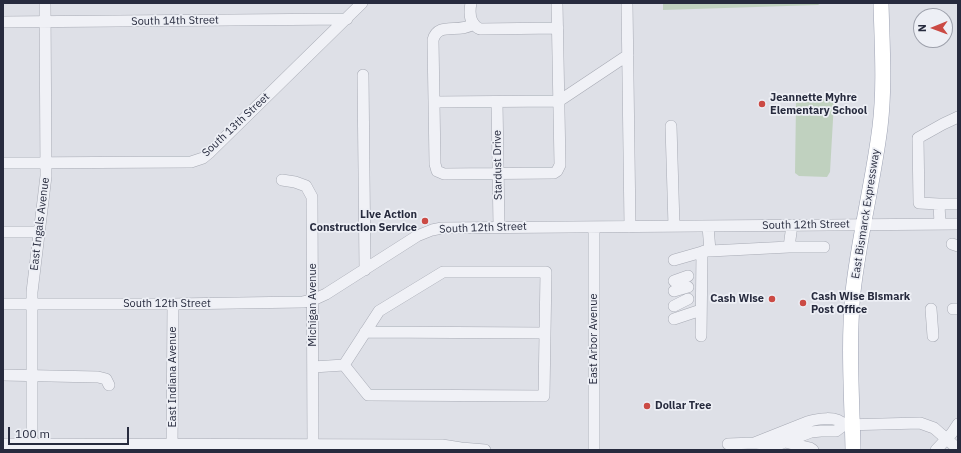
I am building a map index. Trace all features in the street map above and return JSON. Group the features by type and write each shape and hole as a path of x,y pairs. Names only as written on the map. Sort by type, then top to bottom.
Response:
{"main road":[{"name":"East Bismarck Expressway","path":"853,450 848,425 852,314 855,279 881,118 881,3"}],"street":[{"name":"East Ingals Avenue","path":"32,447 32,292 46,176 45,3"},
{"name":"South 13th Street","path":"3,162 191,162 202,158 209,153 362,3"},
{"path":"471,3 470,14 473,24 480,29 558,28"},
{"path":"473,24 463,29 440,30 434,36 433,40 435,164 437,171 444,174 551,173 557,171 560,165 557,3"},
{"path":"627,3 630,227"},
{"name":"South 14th Street","path":"3,22 347,19"},
{"path":"434,102 559,100 628,55"},
{"path":"363,75 365,270"},
{"name":"Stardust Drive","path":"497,102 499,227"},
{"path":"958,117 918,138 919,203 958,204"},
{"path":"671,126 674,226"},
{"name":"Michigan Avenue","path":"282,180 301,183 306,186 312,197 313,447"},
{"path":"940,204 940,224"},
{"name":"South 12th Street","path":"3,304 295,303 313,300 326,294 411,240 432,230 448,228 958,224"},
{"path":"789,247 792,225"},
{"path":"701,336 701,310 696,284 706,251 708,226"},
{"name":"East Arbor Avenue","path":"594,227 594,450"},
{"path":"3,232 39,232"},
{"path":"674,260 706,251 824,247"},
{"path":"443,272 546,272 544,396 368,395 344,365 379,312 443,272"},
{"path":"674,286 696,284"},
{"path":"674,306 696,284"},
{"name":"East Indiana Avenue","path":"172,447 173,304"},
{"path":"931,309 933,336"},
{"path":"674,318 701,310"},
{"path":"365,332 545,333"},
{"path":"313,367 344,365"},
{"path":"3,375 32,374 98,377 106,379 109,385"},
{"path":"729,447 754,443 812,420 836,419 848,425"},
{"path":"754,443 770,445 785,442 811,432 836,431 848,425 920,423 934,428 958,449"},
{"path":"936,450 958,424"},
{"path":"785,442 810,448 812,450"},
{"path":"3,444 32,447 313,447 442,445 485,450"}],"green space":[{"path":"663,3 821,3 818,5 663,10"},
{"path":"831,99 834,102 830,172 827,177 799,176 795,173 796,104 797,100"}],"place":[{"name":"Jeannette Myhre Elementary School","path":"762,104"},
{"name":"Live Action Construction Service","path":"425,221"},
{"name":"Cash Wise","path":"772,299"},
{"name":"Cash Wise Bismark Post Office","path":"803,303"},
{"name":"Dollar Tree","path":"647,406"}]}
